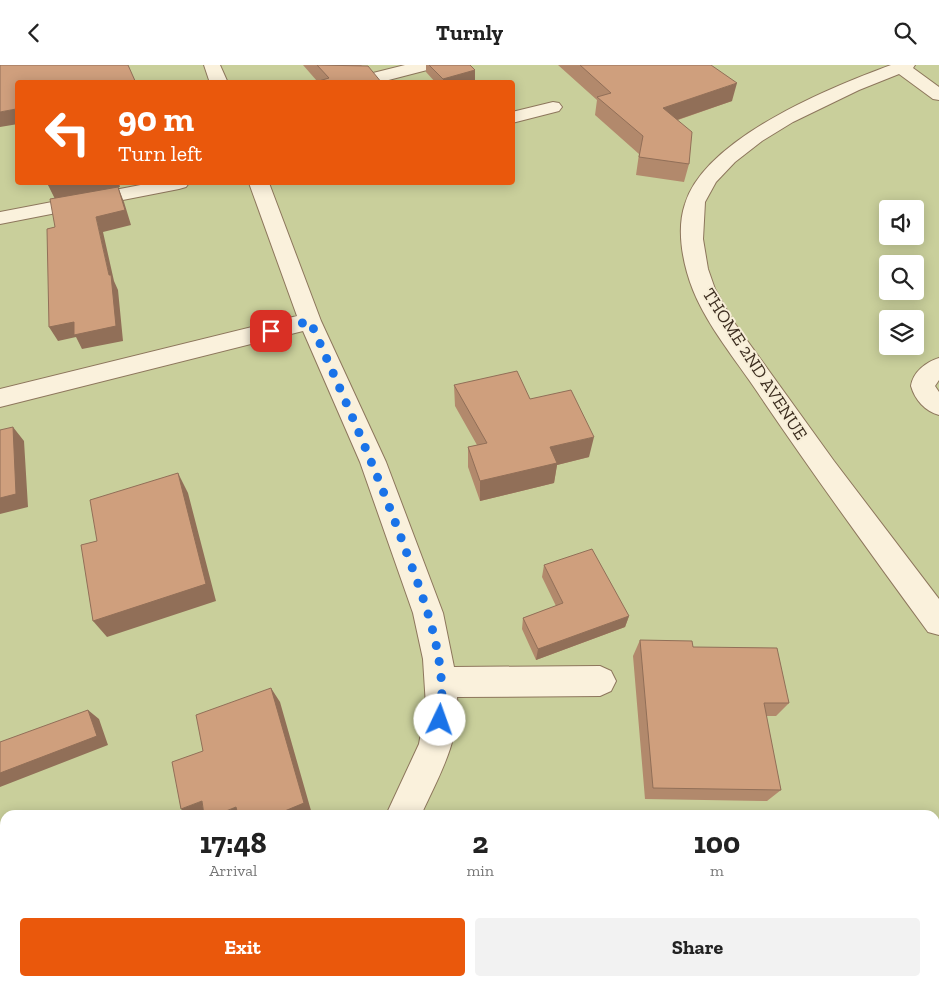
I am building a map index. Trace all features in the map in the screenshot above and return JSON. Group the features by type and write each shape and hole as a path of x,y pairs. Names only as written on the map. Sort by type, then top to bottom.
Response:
{"street":[{"path":"212,65 219,80"},
{"path":"368,80 425,65"},
{"path":"903,66 939,95"},
{"name":"THOME 2ND AVENUE","path":"903,66 838,91 775,126 737,151 706,180 695,202 693,229 700,277 709,299 786,415 939,622"},
{"path":"515,117 552,107"},
{"path":"0,217 168,185"},
{"path":"261,185 310,321 372,461 428,613 440,682 442,706 435,747 405,810"},
{"path":"0,399 310,321"},
{"path":"939,367 926,375 922,382 923,390 939,406"},
{"path":"440,682 600,681"}],"green space":[{"path":"0,65 939,65 939,810 0,810"}],"building":[{"path":"0,65 128,65 135,80 15,80 15,109 0,112"},
{"path":"317,65 368,66 380,80 322,80 329,78"},
{"path":"429,65 470,65 475,70 443,79"},
{"path":"580,65 711,65 737,83 663,108 692,132 689,164 639,157 643,136 597,97 611,93"},
{"path":"118,187 125,210 96,217 109,275 111,275 116,326 74,335 74,322 49,327 47,229 55,227 50,199"},
{"path":"517,371 530,399 571,390 594,437 550,447 557,463 480,481 468,447 487,443 454,385"},
{"path":"13,427 16,494 0,498 0,430"},
{"path":"178,473 206,584 93,621 81,545 97,541 90,500"},
{"path":"592,549 629,616 538,649 523,618 563,603 544,565"},
{"path":"640,640 692,641 693,647 777,648 789,703 764,703 781,790 653,788"},
{"path":"271,688 304,803 287,810 237,810 236,807 228,810 203,810 202,801 181,809 172,762 203,751 196,715"},
{"path":"88,710 97,736 0,773 0,742"}],"route":[{"path":"271,331 310,321 372,461 428,613 438,659 442,706 440,720"}]}
